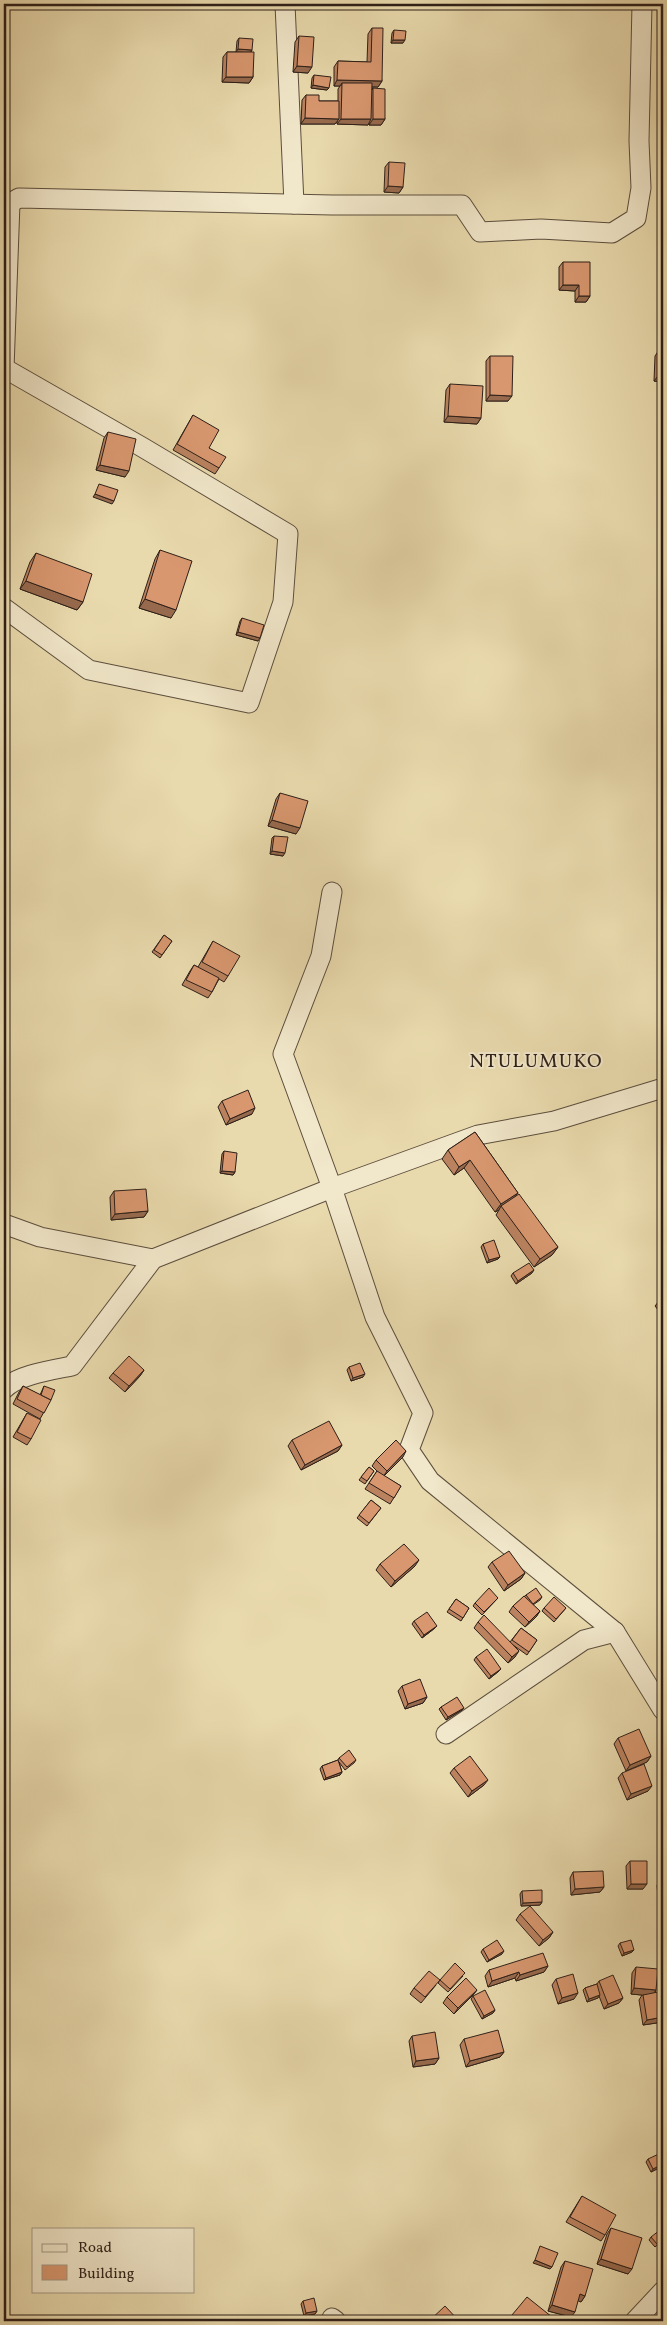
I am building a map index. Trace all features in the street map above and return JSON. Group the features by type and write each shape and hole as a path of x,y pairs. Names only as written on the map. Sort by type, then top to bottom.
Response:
{"street":[{"path":"285,4 294,204"},
{"path":"4,608 88,670 249,703 282,602 288,534 142,447 4,369 10,203 19,198 294,204 462,205 480,232 541,229 612,233 636,218 641,188 639,141 642,4"},
{"path":"332,892 321,956 283,1054 332,1188 375,1317 423,1413 408,1450 430,1481 615,1632 663,1710"},
{"path":"4,1389 9,1383 72,1366 153,1259 332,1188 478,1135 554,1121 663,1088"},
{"path":"4,1224 40,1237 153,1259"},
{"path":"446,1734 584,1640 615,1632"},
{"path":"635,2321 663,2291"}],"building":[{"path":"372,28 383,28 382,81 337,80 338,61 371,62"},
{"path":"394,30 406,31 405,40 393,40"},
{"path":"299,36 314,37 312,67 297,66"},
{"path":"239,38 253,39 252,50 238,49"},
{"path":"227,52 254,52 253,77 226,77"},
{"path":"314,75 331,77 329,88 313,85"},
{"path":"342,83 372,83 371,119 341,119"},
{"path":"373,88 385,89 385,119 373,119"},
{"path":"306,95 319,95 319,101 339,101 339,119 305,118"},
{"path":"389,162 405,163 403,187 388,186"},
{"path":"563,262 590,262 590,296 579,296 579,285 563,285"},
{"path":"659,350 663,350 663,376 658,376"},
{"path":"490,356 513,356 512,396 490,395"},
{"path":"450,384 483,386 481,418 448,416"},
{"path":"193,415 219,430 209,448 226,457 219,468 177,444"},
{"path":"108,432 136,439 129,471 100,465"},
{"path":"99,484 118,490 114,501 95,494"},
{"path":"160,550 192,561 176,610 145,599"},
{"path":"36,553 92,574 83,602 26,581"},
{"path":"242,618 264,625 260,638 238,632"},
{"path":"280,793 308,801 300,828 272,820"},
{"path":"274,836 288,837 285,853 272,851"},
{"path":"164,935 172,941 162,955 154,950"},
{"path":"213,941 240,956 228,976 202,962"},
{"path":"194,965 219,978 212,992 186,980"},
{"path":"248,1090 255,1108 230,1119 222,1101"},
{"path":"475,1132 518,1193 501,1204 470,1160 459,1167 448,1150"},
{"path":"224,1151 237,1153 235,1172 222,1171"},
{"path":"146,1189 148,1211 115,1214 114,1191"},
{"path":"519,1194 558,1247 540,1259 501,1206"},
{"path":"494,1240 500,1257 489,1260 483,1244"},
{"path":"529,1263 534,1270 518,1281 513,1273"},
{"path":"663,1297 663,1306 659,1301"},
{"path":"129,1356 144,1370 129,1386 113,1373"},
{"path":"360,1363 365,1374 353,1378 349,1367"},
{"path":"23,1386 51,1400 44,1413 17,1399"},
{"path":"44,1386 55,1390 51,1400 41,1395"},
{"path":"27,1413 41,1420 31,1439 17,1432"},
{"path":"329,1421 342,1445 305,1465 292,1440"},
{"path":"396,1440 406,1451 387,1471 376,1460"},
{"path":"369,1467 374,1471 367,1481 361,1477"},
{"path":"377,1471 401,1486 394,1498 369,1483"},
{"path":"371,1500 381,1508 369,1523 359,1515"},
{"path":"404,1544 419,1560 395,1581 380,1564"},
{"path":"509,1551 525,1573 508,1585 492,1562"},
{"path":"489,1588 498,1598 484,1612 475,1603"},
{"path":"536,1588 542,1597 533,1604 526,1595"},
{"path":"524,1596 540,1611 529,1622 513,1606"},
{"path":"554,1597 566,1608 556,1619 544,1608"},
{"path":"456,1599 469,1608 463,1618 449,1609"},
{"path":"427,1612 437,1626 424,1635 414,1621"},
{"path":"484,1615 519,1651 512,1657 478,1622"},
{"path":"521,1628 537,1640 529,1652 512,1640"},
{"path":"487,1649 501,1669 491,1676 476,1657"},
{"path":"420,1679 427,1697 408,1704 402,1686"},
{"path":"457,1697 464,1708 448,1717 441,1707"},
{"path":"639,1729 651,1756 630,1765 618,1738"},
{"path":"349,1750 356,1760 347,1767 339,1758"},
{"path":"470,1756 488,1780 472,1791 454,1768"},
{"path":"338,1760 342,1772 326,1778 322,1766"},
{"path":"644,1764 652,1786 631,1794 622,1773"},
{"path":"630,1861 647,1861 647,1884 631,1884"},
{"path":"603,1871 604,1887 575,1889 573,1872"},
{"path":"663,1882 663,1894 660,1894 659,1883"},
{"path":"542,1890 542,1902 523,1903 522,1891"},
{"path":"530,1906 553,1932 543,1940 520,1914"},
{"path":"497,1940 504,1951 489,1960 483,1949"},
{"path":"631,1940 634,1950 624,1953 620,1943"},
{"path":"543,1953 548,1966 520,1975 519,1972 492,1981 489,1970"},
{"path":"455,1963 465,1973 450,1989 440,1980"},
{"path":"636,1967 658,1969 656,1990 634,1988"},
{"path":"429,1971 440,1980 425,1997 414,1988"},
{"path":"573,1974 578,1993 562,1998 556,1979"},
{"path":"613,1975 623,1998 608,2004 599,1981"},
{"path":"466,1978 477,1990 458,2008 447,1997"},
{"path":"597,1984 600,1995 589,1999 585,1988"},
{"path":"485,1990 495,2010 484,2016 473,1996"},
{"path":"663,1991 663,2017 647,2020 643,1995"},
{"path":"498,2030 504,2052 470,2061 464,2039"},
{"path":"435,2032 439,2058 416,2061 412,2036"},
{"path":"663,2152 663,2164 653,2169 648,2159"},
{"path":"582,2196 616,2215 605,2235 570,2217"},
{"path":"611,2228 642,2238 632,2269 601,2259"},
{"path":"660,2230 663,2234 663,2239 657,2244 651,2237"},
{"path":"540,2246 558,2253 552,2267 535,2260"},
{"path":"565,2261 593,2269 585,2296 580,2294 575,2312 552,2305"},
{"path":"527,2297 552,2317 549,2321 507,2321"},
{"path":"314,2298 317,2311 306,2313 303,2301"},
{"path":"445,2306 459,2321 429,2321"}],"district":[{"name":"NTULUMUKO","path":"536,1062"}]}
